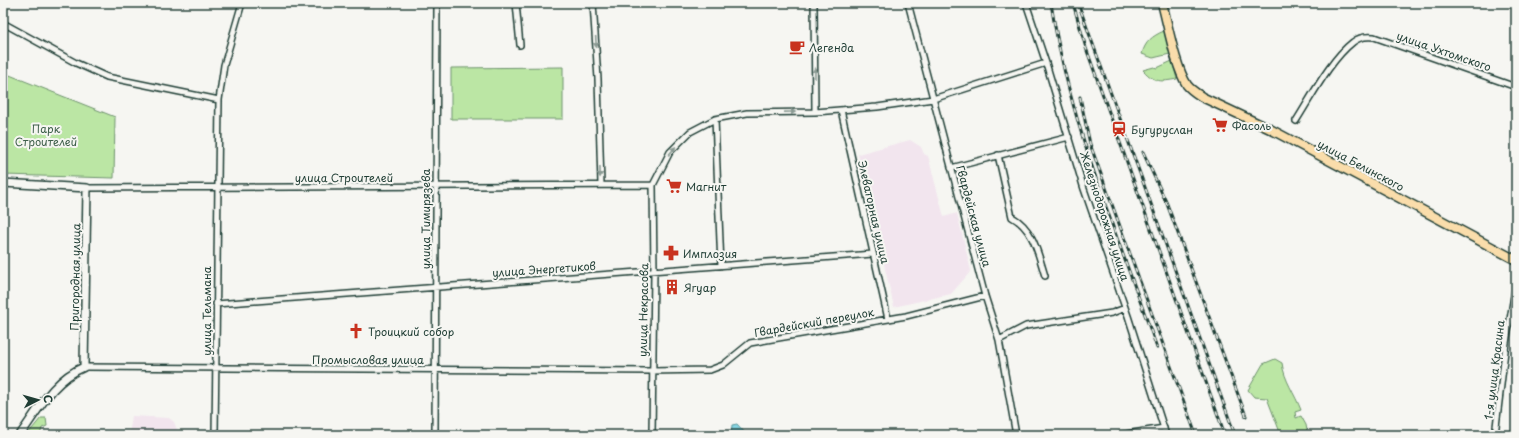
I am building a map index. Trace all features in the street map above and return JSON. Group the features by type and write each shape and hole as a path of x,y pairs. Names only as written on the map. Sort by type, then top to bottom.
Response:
{"main road":[{"name":"улица Белинского","path":"1162,3 1181,73 1189,87 1194,92 1270,129 1516,260"},
{"path":"3,183 87,188"},
{"name":"Пригородная улица","path":"84,367 87,188"},
{"path":"20,435 61,381 75,371 84,367"}],"street":[{"path":"3,23 76,63 107,77 219,100 224,64 242,3"},
{"name":"улица Тимирязева","path":"435,435 437,3"},
{"path":"516,3 520,45"},
{"path":"593,3 598,79 601,185"},
{"path":"814,3 815,112"},
{"name":"Гвардейская улица","path":"908,3 985,296 999,340 1016,435"},
{"name":"Железнодорожная улица","path":"1026,3 1046,63 1084,189 1125,308 1166,435"},
{"name":"улица Ухтомского","path":"1296,121 1336,60 1353,42 1366,36 1374,37 1516,86"},
{"path":"653,185 670,152 690,132 715,119 747,113 815,112 933,99 1046,63"},
{"name":"улица Тельмана","path":"216,435 217,187 219,100"},
{"name":"Элеваторная улица","path":"841,110 888,319"},
{"path":"715,119 721,266"},
{"path":"951,168 1069,137"},
{"path":"998,155 1012,218 1022,222 1029,230 1045,276"},
{"name":"улица Строителей","path":"87,188 653,185"},
{"name":"улица Некрасова","path":"652,435 651,371 654,271 653,185"},
{"name":"улица Энергетиков","path":"216,304 873,254"},
{"name":"1-я улица Красина","path":"1496,435 1506,342 1516,284"},
{"name":"Гвардейский переулок","path":"651,371 710,370 723,365 750,344 888,319 985,296"},
{"path":"999,340 1026,326 1112,314 1125,308"},
{"name":"Промысловая улица","path":"84,367 651,371"},
{"path":"1120,435 1164,428"}],"shaded area":[{"path":"910,140 921,147 924,154 928,156 944,217 957,213 971,271 951,294 894,307 858,154"},
{"path":"132,416 169,418 174,422 179,435 129,435"}],"green space":[{"path":"1164,31 1170,54 1153,58 1142,54 1145,46 1150,40"},
{"path":"1172,61 1177,79 1167,81 1158,80 1151,77 1143,70 1154,67 1157,68"},
{"path":"563,67 563,119 451,119 451,68"},
{"name":"Парк Строителей","path":"7,74 115,117 114,178 3,175 3,76"},
{"path":"1275,359 1282,363 1287,381 1301,410 1295,412 1296,418 1301,416 1306,425 1308,435 1281,435 1267,398 1254,397 1248,390 1263,364"},
{"path":"41,418 46,418 47,426 42,428 40,435 27,435"}],"water":[{"path":"737,424 747,435 731,435 732,425"}],"railway":[{"path":"1051,3 1059,47 1082,135 1111,221 1157,348"},
{"path":"1073,3 1086,48 1225,435"},
{"path":"1078,3 1235,435"},
{"path":"1080,97 1090,144 1196,435"},
{"path":"1143,152 1167,204 1246,416"}],"place":[{"name":"Легенда","path":"797,47"},
{"name":"Фасоль","path":"1220,125"},
{"name":"Бугуруслан","path":"1119,129"},
{"name":"Магнит","path":"674,186"},
{"name":"Имплозия","path":"671,253"},
{"name":"Ягуар","path":"672,287"},
{"name":"Троицкий собор","path":"356,331"}]}
